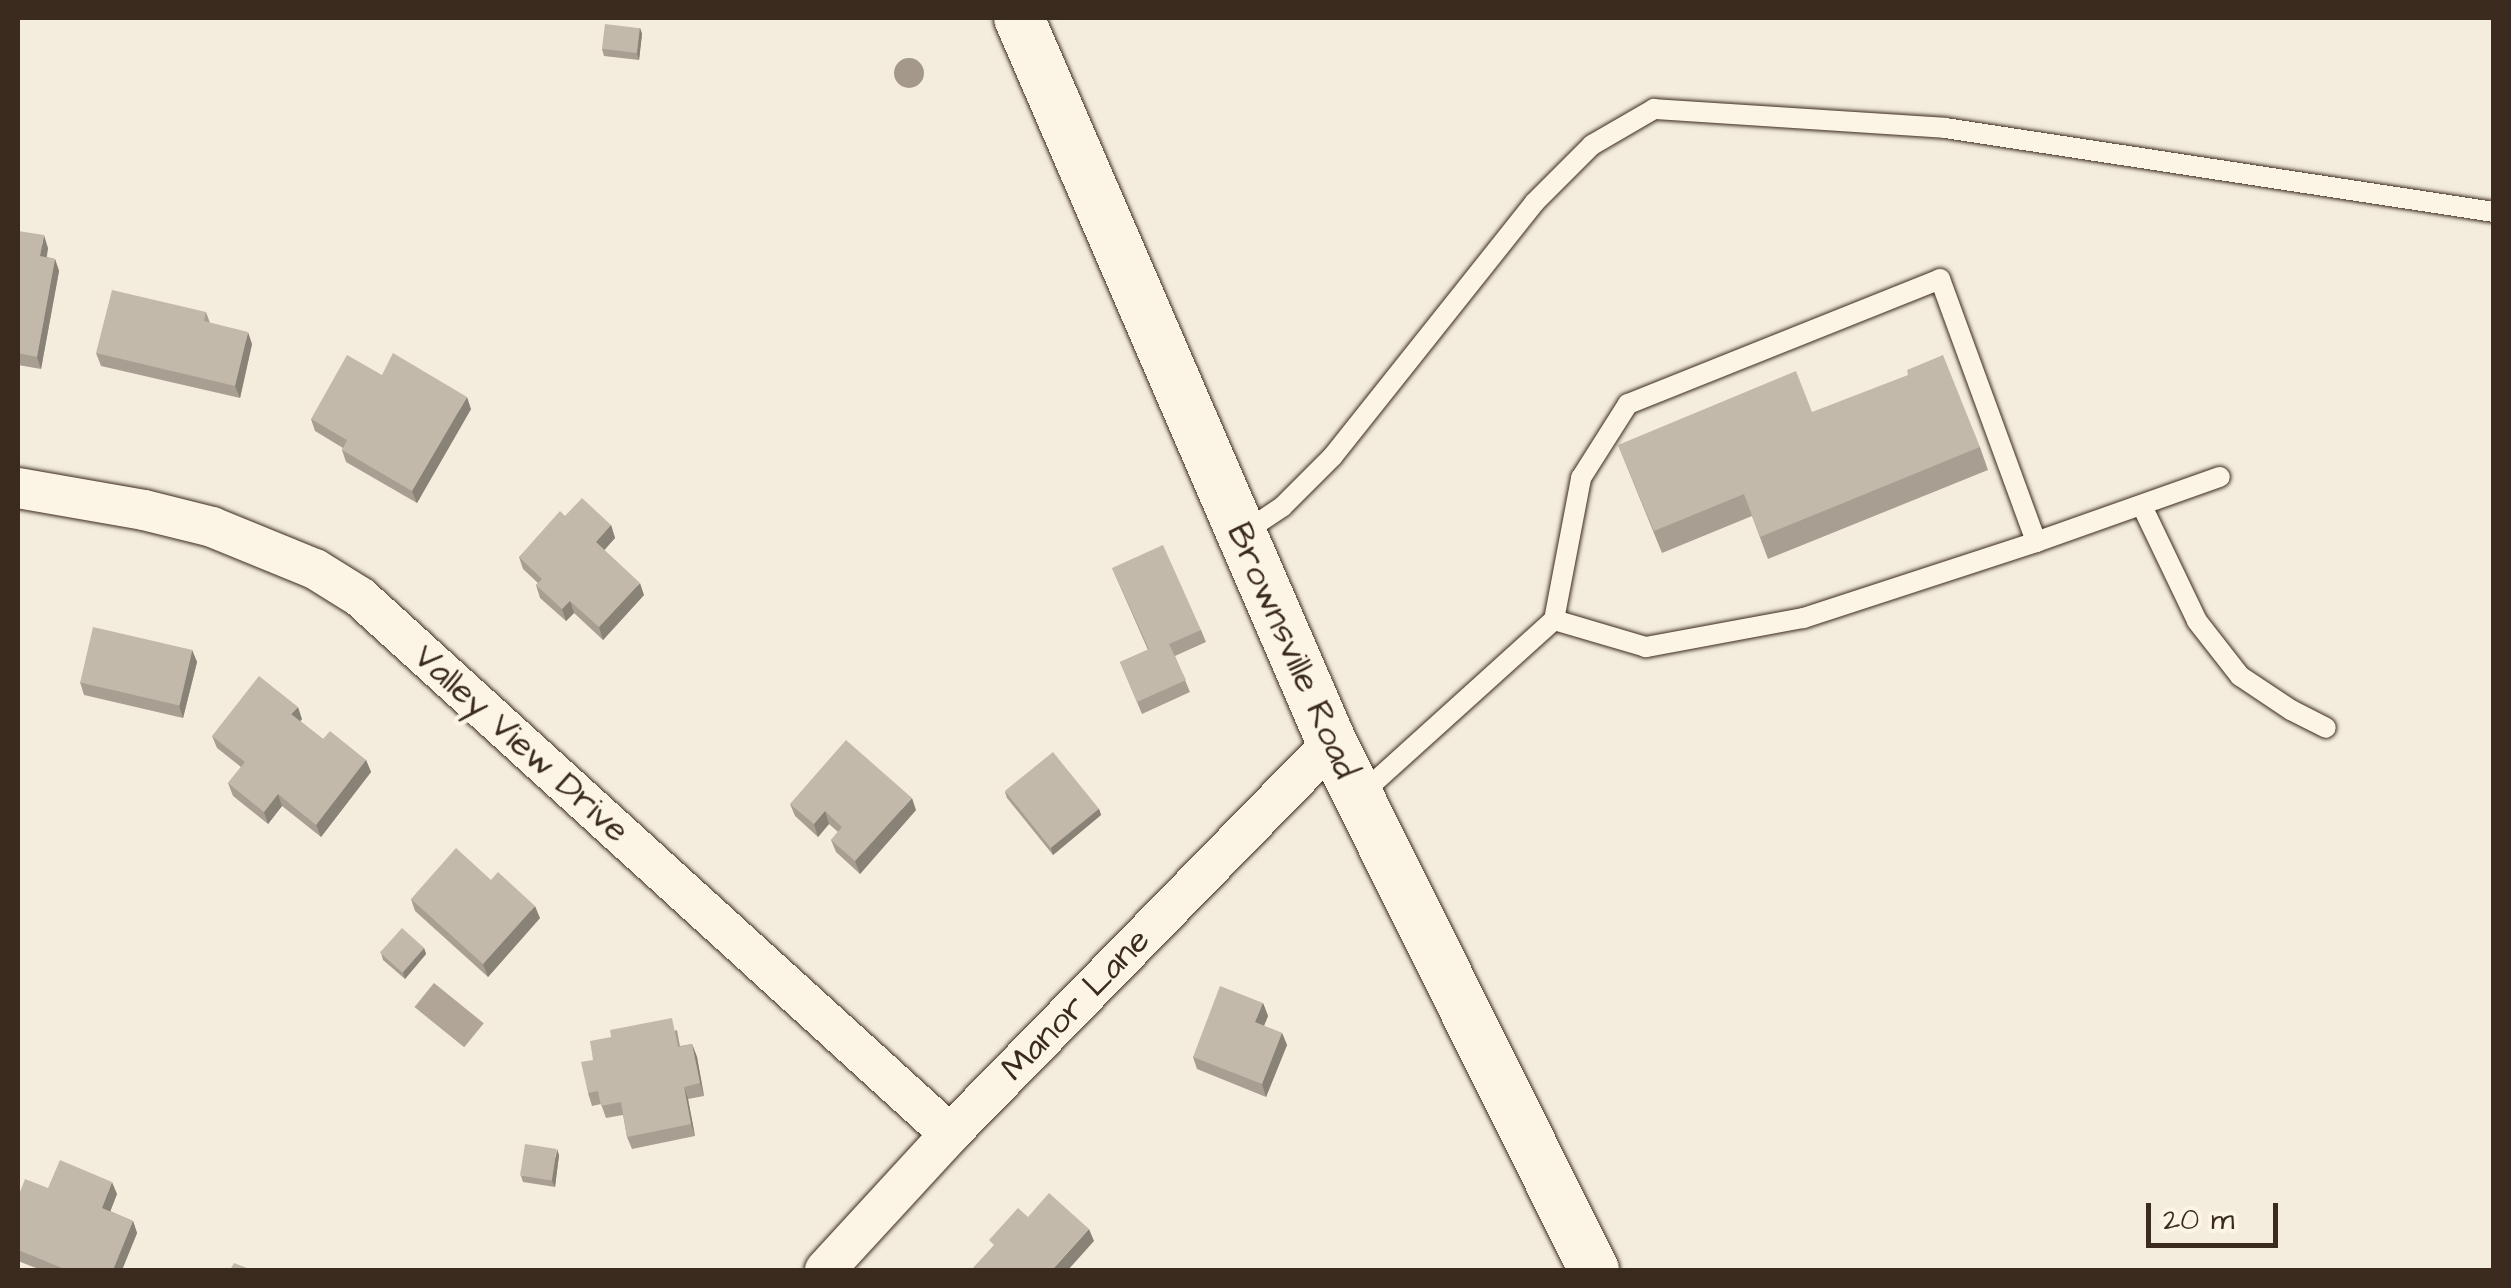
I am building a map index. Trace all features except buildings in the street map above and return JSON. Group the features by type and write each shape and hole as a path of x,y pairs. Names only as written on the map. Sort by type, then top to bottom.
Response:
{"street":[{"name":"Brownsville Road","path":"1019,18 1332,744 1594,1270"},
{"name":"Valley View Drive","path":"18,488 144,510 212,528 315,569 360,597 950,1134"},
{"name":"Manor Lane","path":"826,1270 950,1134 1332,744"}],"lane":[{"path":"1240,535 1282,507 1332,456 1534,202 1592,144 1654,109 1944,128 2494,212"},
{"path":"1357,797 1554,620 1581,478 1628,404 1940,279 2036,542"},
{"path":"1554,620 1646,646 1803,618 2220,477"},
{"path":"2142,506 2197,621 2240,676 2290,710 2326,728"}],"shaded area":[{"path":"434,983 484,1023 464,1047 414,1007"}]}
